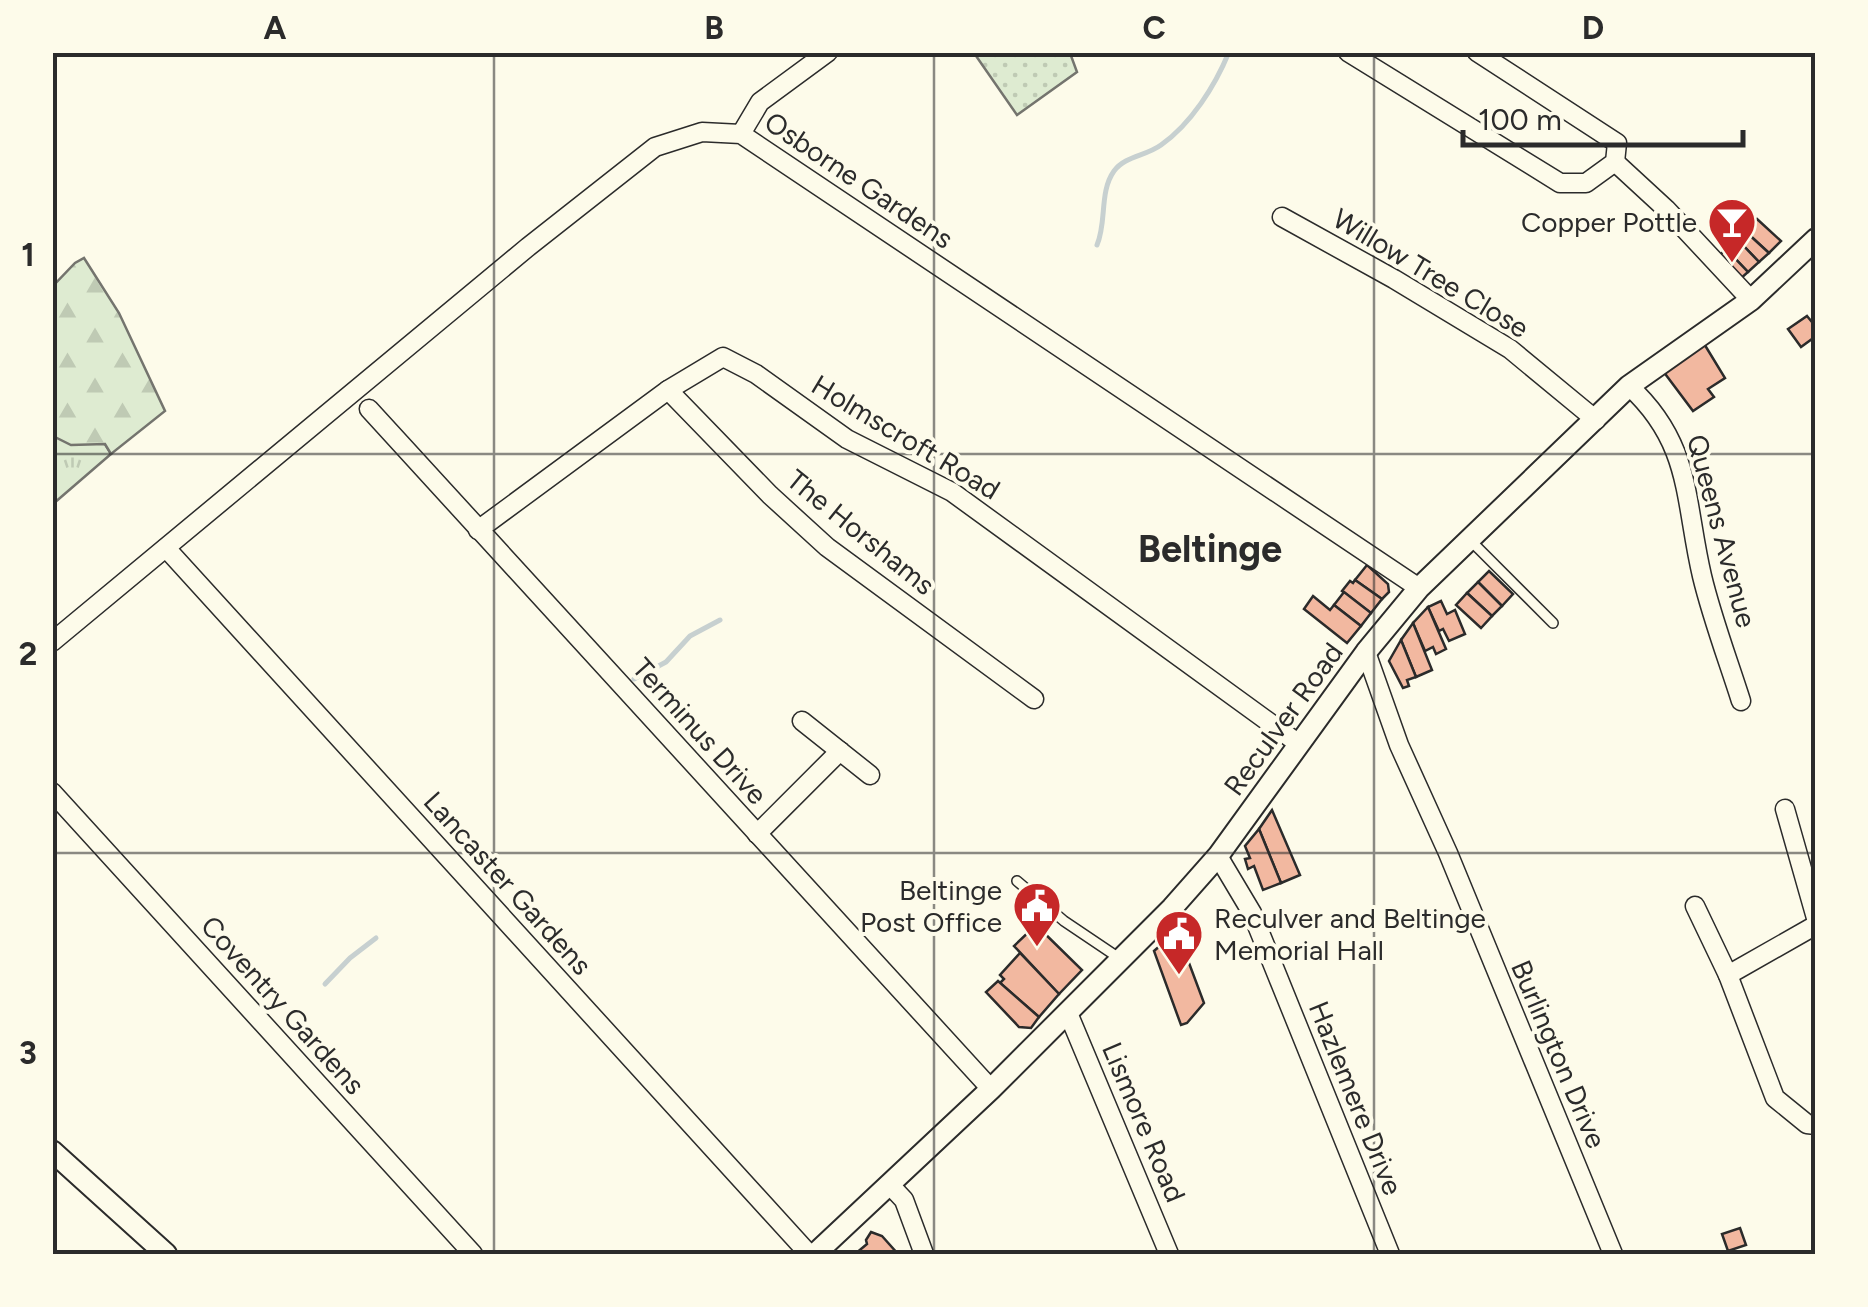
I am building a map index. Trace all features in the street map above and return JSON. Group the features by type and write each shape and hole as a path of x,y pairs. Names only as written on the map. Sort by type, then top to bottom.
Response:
{"street":[{"path":"740,134 760,102 828,52"},
{"path":"1348,52 1560,184 1586,183 1615,162 1617,143 1477,52"},
{"name":"Osborne Gardens","path":"52,642 654,147 702,132 740,134 1419,588"},
{"path":"1615,162 1666,209 1751,300"},
{"name":"Willow Tree Close","path":"1282,217 1510,349 1596,420"},
{"name":"Reculver Road","path":"812,1254 890,1185 1068,1013 1218,856 1366,652 1419,588 1629,386 1751,300 1816,239"},
{"name":"Holmscroft Road","path":"478,530 668,390 723,358 756,374 847,439 952,492 1298,744"},
{"name":"Queens Avenue","path":"1629,386 1649,404 1669,433 1682,465 1702,578 1742,702"},
{"name":"The Horshams","path":"668,390 770,495 828,546 1034,699"},
{"name":"Terminus Drive","path":"369,409 990,1089"},
{"name":"Lancaster Gardens","path":"166,548 812,1254"},
{"name":"Burlington Drive","path":"1366,652 1399,746 1448,854 1613,1254"},
{"path":"802,721 870,775"},
{"path":"757,834 840,751"},
{"name":"Coventry Gardens","path":"52,792 473,1254"},
{"path":"1728,975 1816,921 1785,809"},
{"name":"Hazlemere Drive","path":"1218,856 1252,914 1390,1254"},
{"path":"1695,906 1728,975 1775,1098 1807,1124 1816,1125"},
{"name":"Lismore Road","path":"1068,1013 1169,1254"},
{"path":"52,1151 163,1254"},
{"path":"890,1185 904,1200 924,1254"}],"lane":[{"path":"1470,538 1553,622"},
{"path":"1017,881 1064,921 1122,960"}],"green space":[{"path":"974,53 1070,53 1077,72 1017,115"},
{"path":"84,258 119,313 165,411 111,454 105,444 71,445 53,436 53,286"},
{"path":"52,436 105,444 111,454 53,504"}],"building":[{"path":"1757,219 1781,241 1769,253 1745,231"},
{"path":"1745,231 1769,253 1759,262 1738,240"},
{"path":"1738,240 1759,262 1748,272 1727,250"},
{"name":"Copper Pottle","path":"1726,249 1748,272 1738,281 1717,258"},
{"path":"1807,316 1816,327 1816,336 1801,347 1788,329"},
{"path":"1703,342 1725,378 1708,389 1714,397 1693,411 1663,371"},
{"path":"1367,565 1388,584 1389,592 1382,599 1355,580"},
{"path":"1489,571 1513,594 1502,606 1478,582"},
{"path":"1355,580 1382,599 1371,613 1342,591"},
{"path":"1478,582 1502,606 1492,616 1467,593"},
{"path":"1344,592 1371,613 1361,626 1334,605"},
{"path":"1467,593 1492,616 1481,628 1456,605"},
{"path":"1313,596 1330,610 1334,605 1361,626 1347,643 1304,609"},
{"path":"1441,601 1447,614 1455,610 1465,634 1449,641 1443,629 1439,631 1428,607"},
{"path":"1428,607 1446,649 1436,654 1433,647 1425,651 1413,623"},
{"path":"1413,623 1432,670 1416,677 1401,640"},
{"path":"1401,640 1416,677 1407,680 1409,686 1403,688 1389,661"},
{"path":"1272,810 1300,875 1281,883 1259,829"},
{"path":"1259,829 1281,883 1263,890 1254,866 1248,869 1245,859 1250,858 1245,846"},
{"path":"1036,925 1082,970 1059,994 1014,946"},
{"name":"Reculver and Beltinge Memorial Hall","path":"1177,931 1204,1003 1181,1025 1154,951"},
{"path":"1020,953 1059,994 1039,1017 1000,983 1004,979 1000,975"},
{"path":"998,981 1039,1017 1031,1028 1019,1027 986,992"},
{"path":"1740,1228 1746,1245 1728,1251 1722,1234"},
{"path":"871,1232 882,1236 898,1254 855,1254 867,1244"}],"waterway":[{"path":"1097,245 1106,188 1114,171 1124,162 1161,145 1182,126 1209,91 1229,52"},
{"path":"634,679 666,662 690,636 720,620"},
{"path":"325,984 376,938"}],"place":[{"name":"Copper Pottle","path":"1732,264"},
{"name":"Beltinge Post Office","path":"1037,948"},
{"name":"Reculver and Beltinge Memorial Hall","path":"1179,976"}],"district":[{"name":"Beltinge","path":"1210,549"}]}
